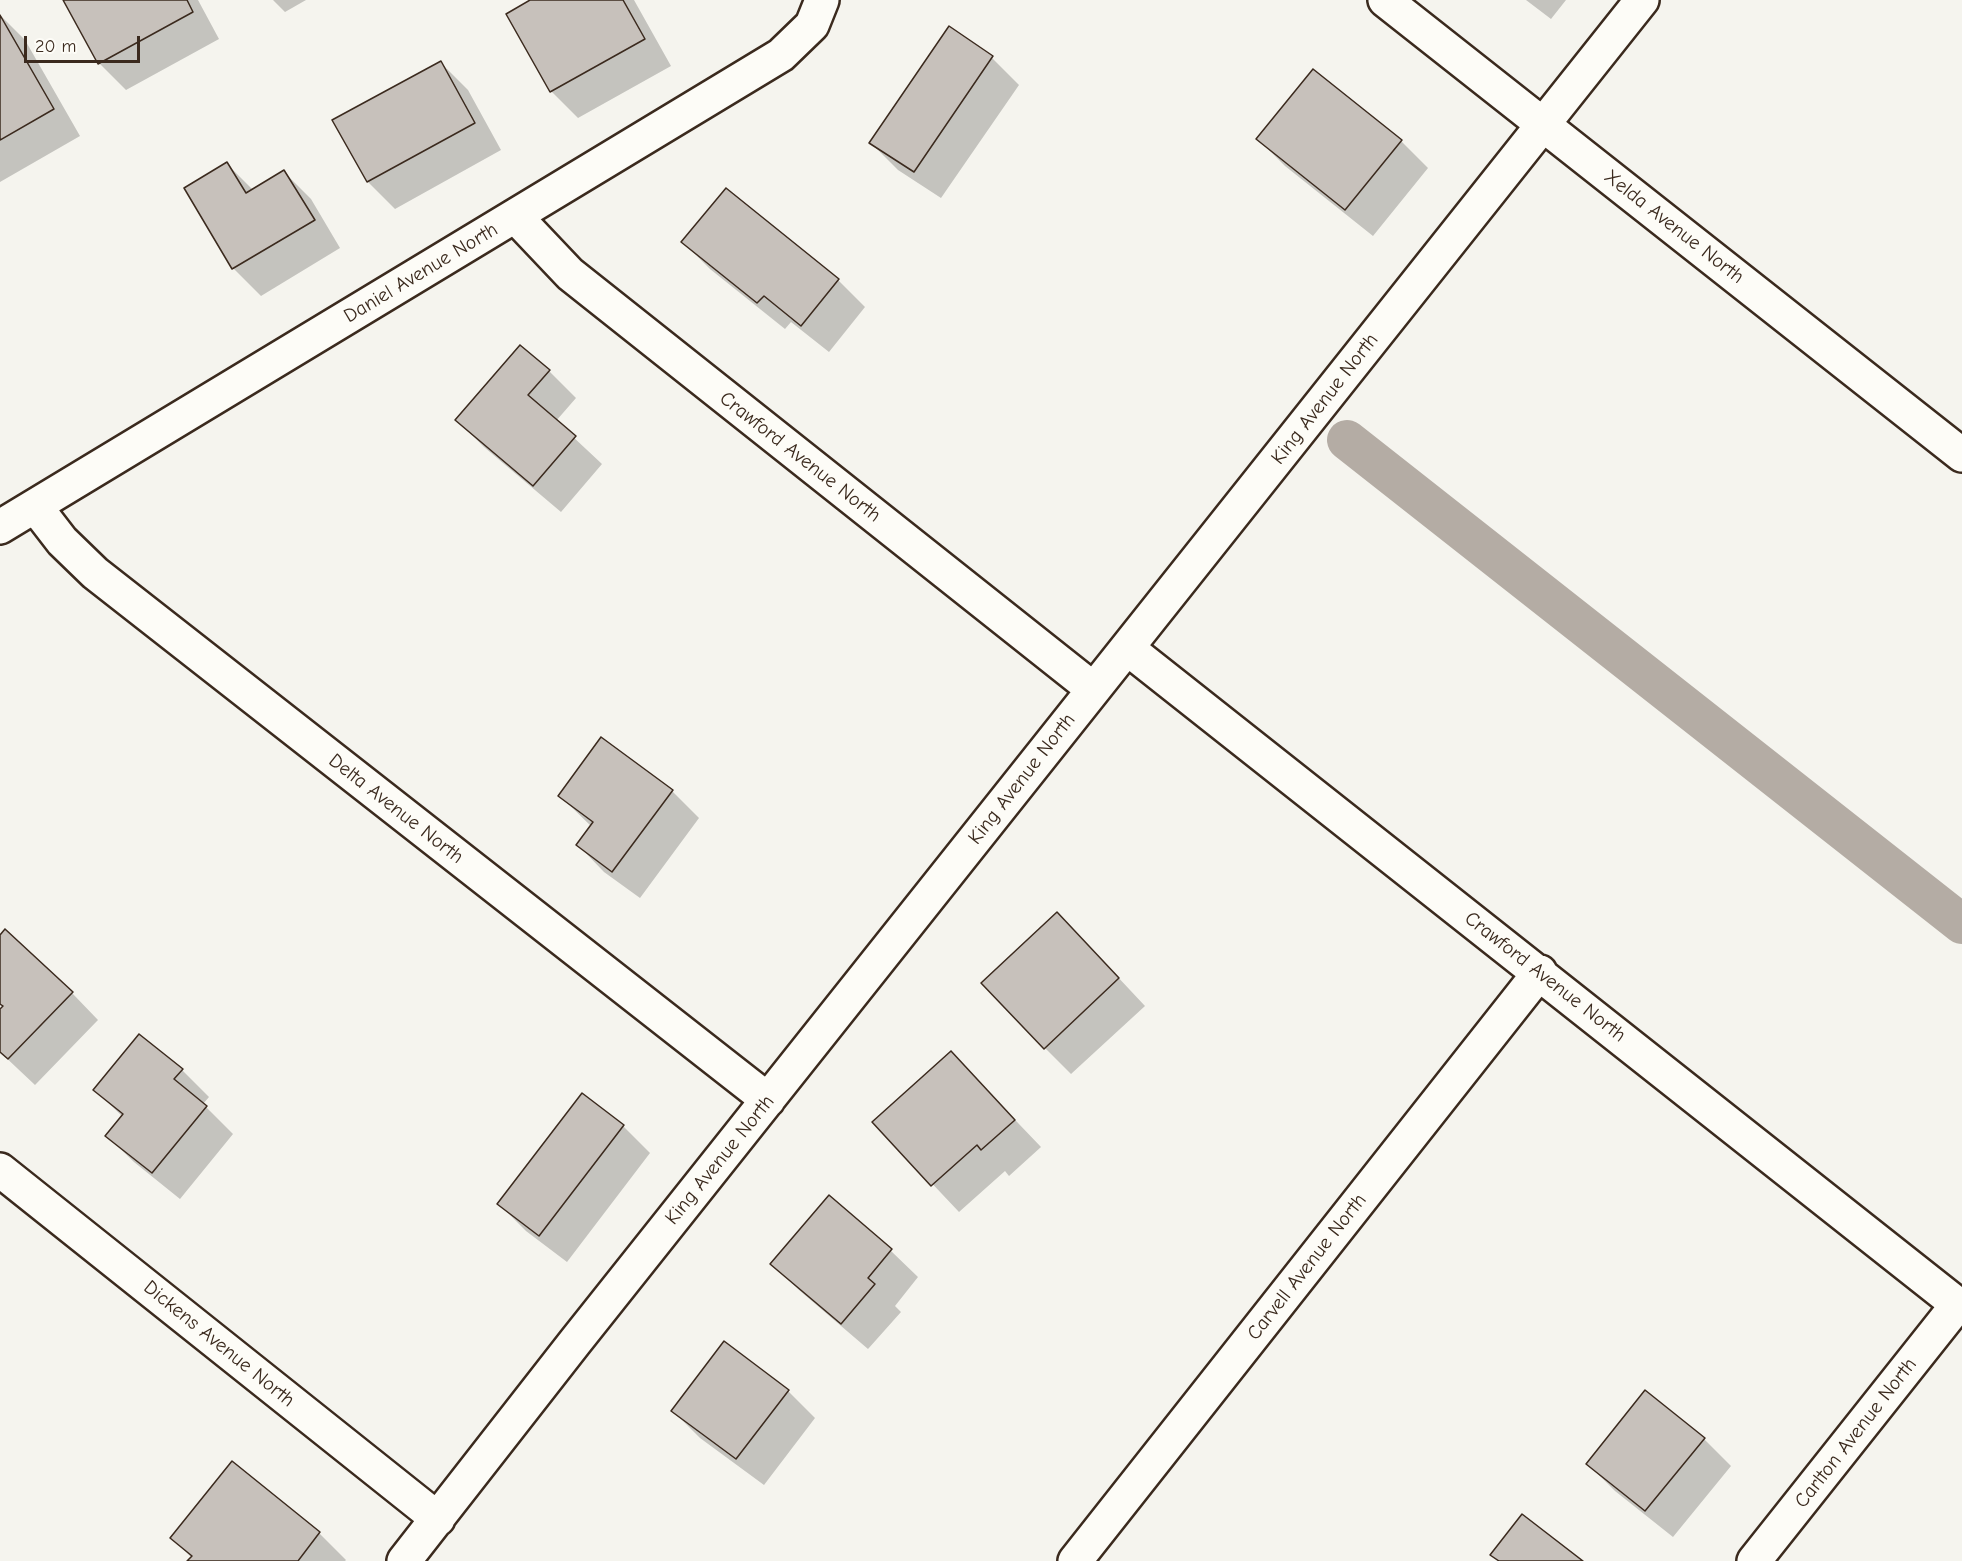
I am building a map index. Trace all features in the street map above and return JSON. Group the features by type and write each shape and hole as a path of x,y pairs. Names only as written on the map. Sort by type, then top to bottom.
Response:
{"street":[{"name":"Daniel Avenue North","path":"0,526 781,55 812,25 822,0"},
{"name":"Xelda Avenue North","path":"1385,0 1962,455"},
{"name":"King Avenue North","path":"404,1561 575,1342 1642,0"},
{"name":"Crawford Avenue North","path":"515,216 570,274 1093,689"},
{"name":"Delta Avenue North","path":"35,506 62,541 95,573 768,1100"},
{"name":"Crawford Avenue North","path":"1127,648 1960,1306"},
{"name":"Carvell Avenue North","path":"1075,1561 1540,972"},
{"name":"Dickens Avenue North","path":"0,1170 438,1519"},
{"name":"Carlton Avenue North","path":"1754,1561 1960,1306"}],"building":[{"path":"63,0 187,0 193,12 98,64"},
{"path":"530,0 623,0 645,39 550,92 506,14"},
{"path":"0,15 54,109 0,140"},
{"path":"949,26 993,56 914,172 869,143"},
{"path":"441,61 475,123 367,182 332,120"},
{"path":"1313,69 1402,140 1345,210 1256,139"},
{"path":"227,162 246,193 284,170 315,220 232,269 184,188"},
{"path":"726,188 839,279 801,326 764,296 757,303 681,242"},
{"path":"520,345 550,370 528,395 576,436 533,486 455,420"},
{"path":"601,737 673,790 612,872 576,845 593,822 558,796"},
{"path":"1057,912 1119,978 1044,1049 981,983"},
{"path":"5,929 73,992 8,1059 0,1052 0,1009 3,1006 0,1004 0,935"},
{"path":"139,1034 183,1069 174,1079 207,1106 152,1173 105,1136 123,1114 93,1090"},
{"path":"951,1051 1015,1120 981,1150 977,1145 931,1186 872,1122"},
{"path":"582,1093 624,1125 539,1236 497,1204"},
{"path":"829,1195 892,1249 868,1278 875,1284 841,1324 770,1264"},
{"path":"724,1341 789,1390 736,1459 671,1411"},
{"path":"1645,1390 1705,1438 1645,1511 1586,1464"},
{"path":"232,1461 320,1532 298,1561 187,1561 192,1556 170,1538"},
{"path":"1522,1514 1583,1561 1499,1561 1490,1555"}],"waterway":[{"path":"1347,440 1962,924"}]}
